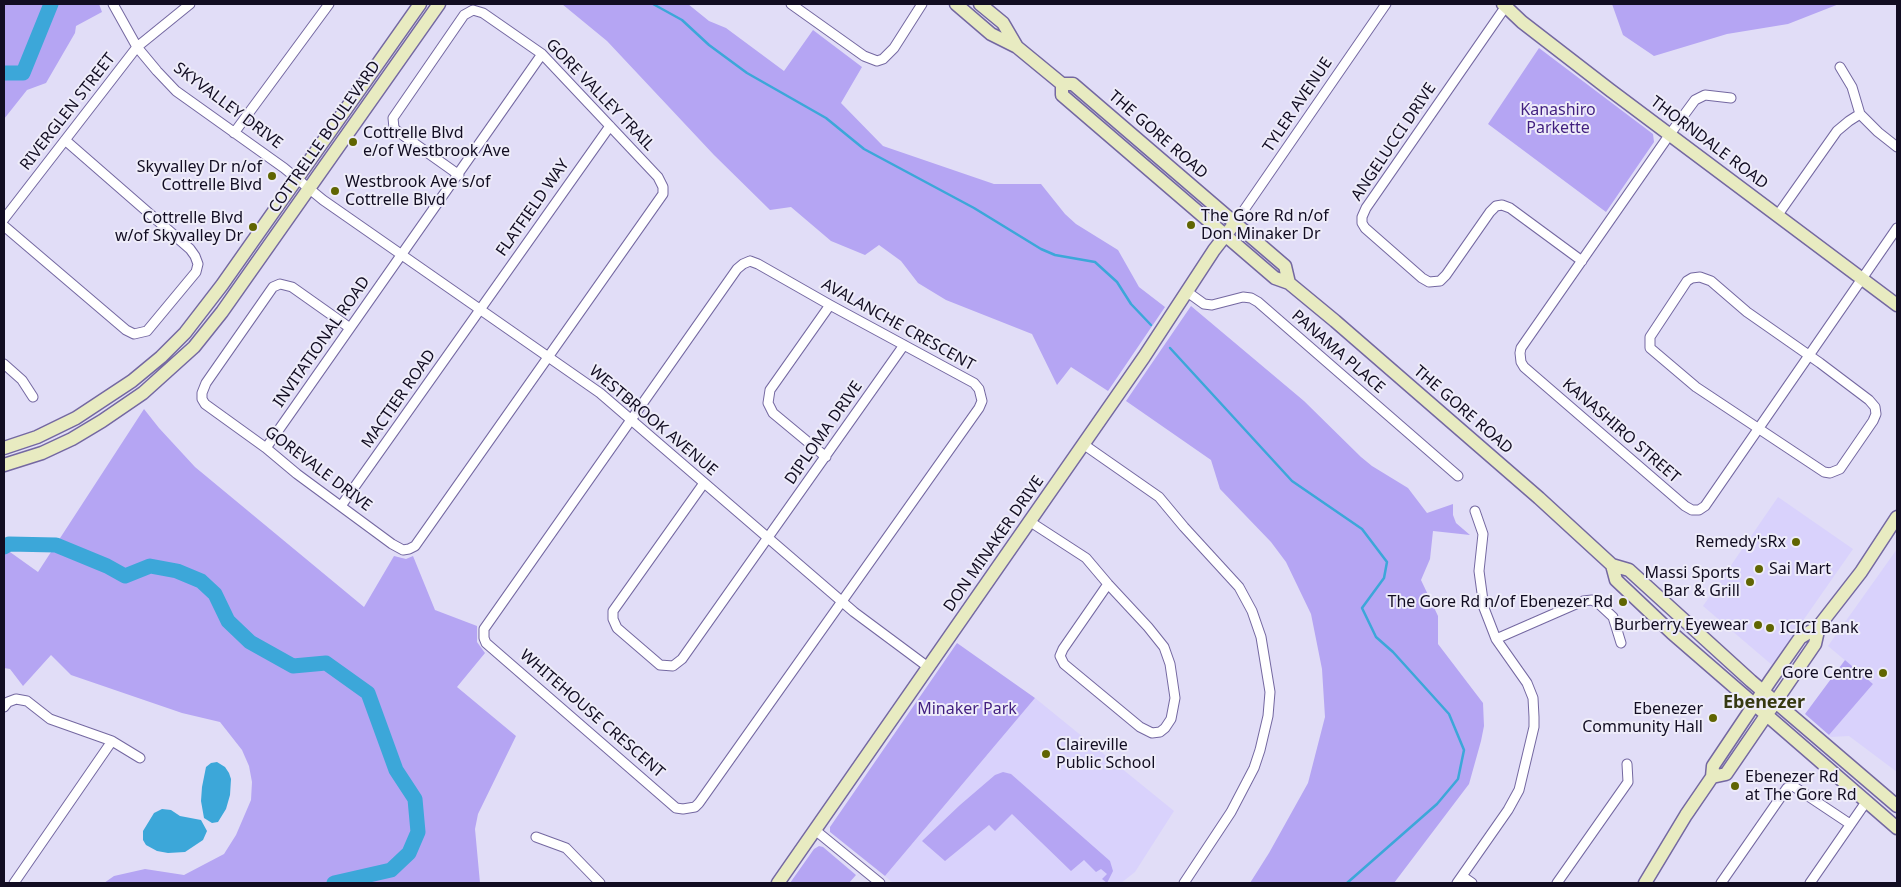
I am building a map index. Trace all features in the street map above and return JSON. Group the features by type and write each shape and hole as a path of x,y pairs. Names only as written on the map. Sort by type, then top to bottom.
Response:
{"main road":[{"name":"COTTRELLE BOULEVARD","path":"4,448 37,437 76,418 132,381 161,357 185,333 204,310 420,4"},
{"name":"COTTRELLE BOULEVARD","path":"4,465 42,453 72,439 131,402 170,370 194,347 216,321 439,4"},
{"name":"THE GORE ROAD","path":"956,4 991,34 1017,48 1062,84 1073,84 1285,266 1289,283"},
{"name":"THE GORE ROAD","path":"980,4 1003,23 1017,48"},
{"name":"THORNDALE ROAD","path":"1504,5 1529,27 1897,305"},
{"name":"THE GORE ROAD","path":"1062,84 1062,95 1225,236 1275,278 1289,283 1539,498 1612,565 1629,570 1763,691 1897,806"},
{"name":"DON MINAKER DRIVE","path":"778,883 1144,357 1186,291 1235,223"},
{"path":"1645,883 1686,815 1712,777 1713,766 1763,691 1800,638 1819,626 1861,572 1897,517"},
{"name":"THE GORE ROAD","path":"1612,565 1616,580 1672,633 1897,828"},
{"path":"1712,777 1726,774 1815,644 1819,626"}],"street":[{"name":"SKYVALLEY DRIVE","path":"113,4 137,47 176,90 297,178"},
{"name":"RIVERGLEN STREET","path":"4,219 137,47 190,4"},
{"path":"234,133 329,4"},
{"path":"795,5 864,56 877,61 883,59 894,48 922,4"},
{"name":"TYLER AVENUE","path":"1235,223 1386,4"},
{"name":"ANGELUCCI DRIVE","path":"1504,5 1366,208 1362,217 1362,223 1365,228 1429,282 1440,281 1446,275 1490,212 1496,206 1502,205 1510,208 1582,261"},
{"name":"GORE VALLEY TRAIL","path":"459,175 397,131 394,128 393,118 464,15 474,10 483,13 542,54 658,177 663,187 663,194 549,357"},
{"name":"INVITATIONAL ROAD","path":"266,448 542,54"},
{"path":"1840,67 1850,84 1860,114 1897,147"},
{"name":"KANASHIRO STREET","path":"1731,98 1705,95 1695,100 1521,348 1520,357 1524,367 1685,506 1692,510 1699,510 1705,506 1897,228"},
{"path":"1777,216 1836,131 1860,114"},
{"name":"FLATFIELD WAY","path":"481,308 610,126"},
{"path":"4,226 126,330 134,334 147,331 196,272 198,264 190,249 65,140"},
{"name":"WESTBROOK AVENUE","path":"297,178 324,200 600,393 842,602 878,632 928,667"},
{"name":"AVALANCHE CRESCENT","path":"630,420 737,269 750,261 974,383 979,389 982,401 979,408 842,602"},
{"path":"1700,277 1711,281 1747,312 1810,356 1869,400 1875,407 1874,421 1840,469 1830,473 1824,472 1759,429 1696,387 1650,348 1650,337 1687,281 1692,278 1700,277"},
{"name":"GOREVALE DRIVE","path":"350,328 292,287 280,284 273,287 206,383 202,393 205,404 266,448 296,474 403,550 415,546 549,357"},
{"name":"PANAMA PLACE","path":"1186,291 1204,304 1212,306 1243,298 1251,298 1258,302 1458,476"},
{"path":"826,457 774,413 768,402 770,390 830,305"},
{"name":"MACTIER ROAD","path":"341,506 481,308"},
{"name":"DIPLOMA DRIVE","path":"704,484 613,611 613,619 617,628 660,665 673,666 682,659 904,345"},
{"path":"4,364 22,380 33,398"},
{"name":"WHITEHOUSE CRESCENT","path":"630,420 485,626 484,638 486,643 676,808 689,809 699,803 842,602"},
{"path":"1083,444 1159,497 1239,587 1252,612 1261,637 1270,692 1268,716 1260,750 1254,768 1231,812 1184,883"},
{"path":"1472,883 1459,880 1508,810 1519,790 1534,727 1534,706 1527,683 1496,639 1486,617 1481,597 1479,571 1482,534 1476,511"},
{"path":"1029,521 1086,558 1148,626 1164,647 1170,664 1176,698 1170,719 1165,728 1160,732 1152,733 1140,727 1064,664 1060,656 1063,648 1108,584"},
{"path":"1496,639 1583,601 1592,600 1613,617 1621,643"},
{"path":"4,707 8,702 16,699 27,701 50,719 112,741 140,758"},
{"path":"14,883 112,741"},
{"path":"1558,883 1628,782 1627,764"},
{"path":"1721,883 1786,788 1793,786 1850,824"},
{"path":"1810,883 1866,802"},
{"path":"815,830 880,883"},
{"path":"536,837 566,848 600,883"}],"shaded area":[{"path":"1778,497 1853,549 1772,665 1703,606"},
{"path":"1897,549 1897,772 1849,736 1831,737 1829,735 1873,684 1828,646"},
{"name":"Claireville Public School","path":"1035,698 1174,811 1135,872 1121,883 893,883 885,876"}],"green space":[{"path":"4,4 99,4 102,12 76,26 75,33 46,83 27,90 4,119"},
{"path":"562,4 688,4 709,21 726,28 784,71 813,30 862,67 841,103 883,146 994,184 1041,184 1065,214 1076,224 1118,250 1139,287 1165,307 1108,391 1071,367 1057,385 1032,334 946,300 918,283 901,261 879,245 865,255 831,241 791,207 770,210 714,155 607,41"},
{"path":"1612,4 1839,4 1788,24 1727,34 1654,56 1623,35"},
{"name":"Kanashiro Parkette","path":"1539,48 1653,134 1654,142 1606,212 1488,124"},
{"path":"1191,306 1304,401 1361,457 1408,488 1427,513 1453,504 1453,515 1456,523 1470,535 1433,531 1430,559 1421,580 1438,616 1438,644 1483,703 1484,726 1481,741 1469,784 1394,883 1250,883 1308,783 1325,717 1322,669 1311,614 1286,562 1271,542 1220,489 1211,460 1126,401"},
{"path":"144,409 195,467 364,607 394,556 406,559 413,556 435,610 477,626 477,642 485,653 457,687 516,736 478,814 475,829 480,883 104,883 114,876 145,869 184,875 224,854 236,835 251,800 252,782 249,766 242,750 220,722 182,713 71,675 51,655 23,686 10,669 4,668 4,552 10,552 38,572"},
{"name":"Minaker Park","path":"957,643 1035,698 885,876 830,832 830,827"},
{"path":"1845,660 1873,684 1829,735 1805,714"},
{"path":"1003,772 1011,774 1110,861 1113,871 1107,883 1102,879 1107,874 1101,869 1096,872 1084,860 1071,871 1012,814 995,831 989,825 945,861 922,841 995,775"},
{"path":"819,846 823,847 856,875 849,883 790,883 814,849"}],"water":[{"path":"217,762 225,767 229,773 231,779 230,795 226,809 218,822 212,823 204,818 201,801 202,787 206,767 211,763"},
{"path":"162,809 171,810 180,816 201,820 207,831 203,840 185,852 168,853 157,851 146,845 143,840 143,831 154,813"}],"waterway":[{"path":"4,73 23,73 51,4"},
{"path":"653,4 682,20 709,45 747,73 826,118 864,149 974,208 1041,249 1055,255 1095,262 1117,282 1131,304 1151,325"},
{"path":"1170,348 1292,481 1362,529 1387,562 1384,578 1362,608 1376,637 1393,652 1449,714 1464,750 1458,779 1437,804 1347,883"},
{"path":"4,547 9,544 56,545 107,566 125,576 150,566 177,571 201,581 215,594 228,621 250,642 293,666 326,663 368,693 396,770 415,799 418,832 409,853 391,870 334,883"}],"place":[{"name":"Cottrelle Blvd e/of Westbrook Ave","path":"353,142"},
{"name":"Skyvalley Dr n/of Cottrelle Blvd","path":"272,176"},
{"name":"Westbrook Ave s/of Cottrelle Blvd","path":"335,191"},
{"name":"The Gore Rd n/of Don Minaker Dr","path":"1191,225"},
{"name":"Cottrelle Blvd w/of Skyvalley Dr","path":"253,227"},
{"name":"Remedy'sRx","path":"1796,542"},
{"name":"Sai Mart","path":"1759,569"},
{"name":"Massi Sports Bar & Grill","path":"1750,582"},
{"name":"The Gore Rd n/of Ebenezer Rd","path":"1623,602"},
{"name":"Burberry Eyewear","path":"1758,625"},
{"name":"ICICI Bank","path":"1770,628"},
{"name":"Gore Centre","path":"1883,673"},
{"name":"Ebenezer Community Hall","path":"1713,718"},
{"name":"Claireville Public School","path":"1046,754"},
{"name":"Ebenezer Rd at The Gore Rd","path":"1735,786"}],"district":[{"name":"Ebenezer","path":"1764,703"}]}
